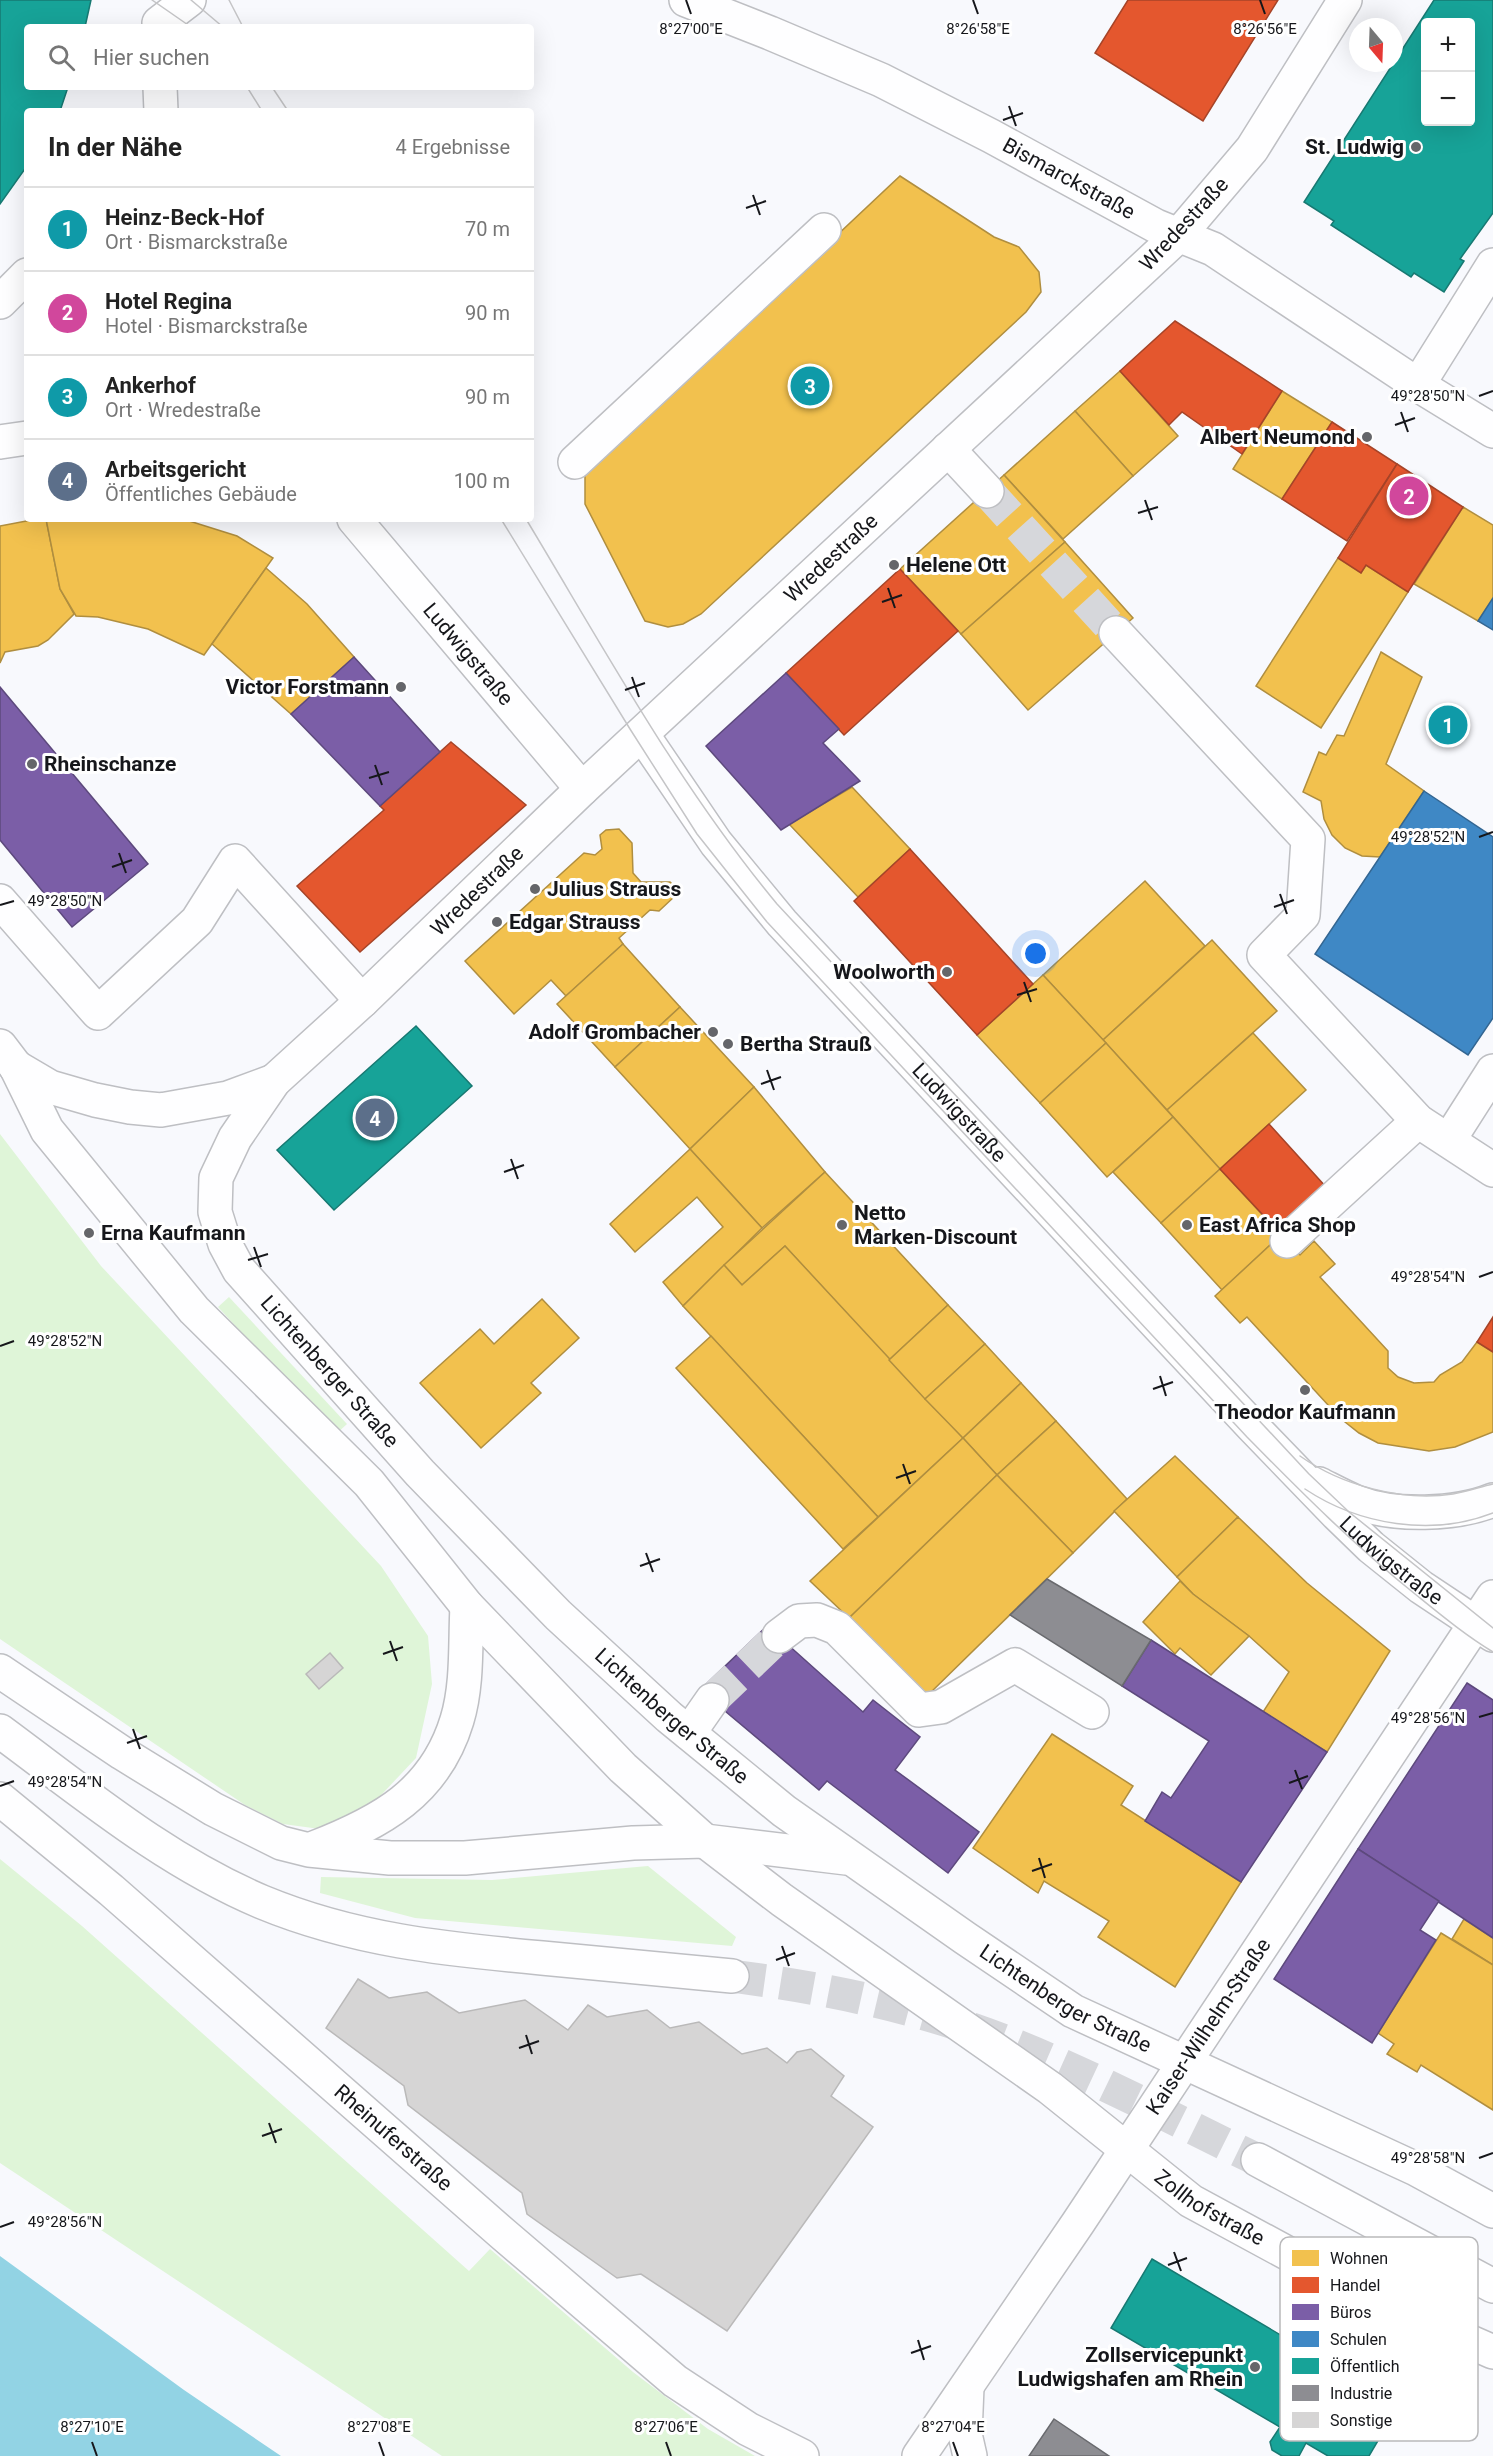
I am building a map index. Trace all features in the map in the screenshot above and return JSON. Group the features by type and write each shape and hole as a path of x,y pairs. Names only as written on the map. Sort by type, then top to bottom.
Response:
{"street":[{"path":"160,17 189,0"},
{"name":"Bismarckstraße","path":"686,0 779,36 881,80 1168,231 1213,249 1418,385 1493,431"},
{"name":"Wredestraße","path":"240,1270 225,1244 215,1212 216,1178 235,1138 274,1081 356,994 574,780 642,734 948,449 1252,149 1345,0"},
{"path":"160,90 161,108"},
{"path":"575,462 824,230"},
{"path":"1418,385 1493,265"},
{"path":"0,302 24,278"},
{"path":"0,442 24,438"},
{"path":"948,449 987,492"},
{"name":"Ludwigstraße","path":"357,522 574,780"},
{"path":"1116,633 1308,839 1303,915 1264,955 1418,1121 1493,1170"},
{"name":"Ludwigstraße","path":"642,734 716,843 782,923 1298,1474 1371,1547 1421,1587 1484,1630"},
{"path":"0,901 98,1013 197,921 235,861 356,994"},
{"path":"8,1057 46,1130 194,1310 369,1483 467,1606 463,1683 458,1718 442,1759 418,1790 386,1815 353,1833 309,1850"},
{"name":"Wredestraße","path":"8,1057 50,1087 130,1107 161,1110 228,1098 274,1081"},
{"path":"1449,1140 1493,1071"},
{"path":"1287,1241 1418,1121"},
{"name":"Lichtenberger Straße","path":"240,1270 412,1464 489,1545 610,1664 689,1733 784,1811 1073,2011 1183,2062"},
{"name":"Ludwigstraße","path":"1298,1474 1358,1503 1391,1510 1434,1512 1493,1500"},
{"name":"Kaiser-Wilhelm-Straße","path":"919,2456 1183,2062 1484,1630 1493,1597"},
{"name":"Zollhofstraße","path":"467,1606 623,1768 705,1841 782,1900 1050,2088 1191,2201 1280,2249"},
{"path":"779,1636 799,1621 817,1620 837,1628 919,1710 941,1707 1015,1665 1092,1712"},
{"path":"0,1671 122,1753 213,1809 281,1843 309,1850 390,1858 465,1858 633,1843 705,1841 851,1859"},
{"path":"689,1733 712,1701"},
{"path":"0,1731 155,1845 199,1871 262,1902 324,1924 366,1936 453,1950 732,1976"},
{"name":"Rheinuferstraße","path":"0,1799 111,1890 503,2234 675,2381 748,2428 802,2456"},
{"path":"1183,2062 1416,2169 1493,2211"},
{"path":"1258,2160 1402,2237"},
{"path":"1478,2278 1493,2286"},
{"name":"Zollhofstraße","path":"1478,2345 1493,2352"},
{"path":"967,2387 965,2434 970,2456"}],"green space":[{"path":"0,1134 101,1266 381,1566 428,1636 432,1684 416,1758 369,1808 320,1829 283,1824 245,1805 0,1639"},
{"path":"229,1297 347,1424 335,1435 218,1307"},
{"path":"0,1859 82,1926 469,2271 490,2249 633,2372 708,2429 755,2456 442,2456 0,2163"},
{"path":"648,1866 736,1937 732,1946 415,1918 320,1893 321,1877 492,1880"}],"water":[{"path":"0,2256 184,2390 281,2456 0,2456"}],"building: Wohnen":[{"path":"900,176 994,237 1019,247 1039,272 1041,292 1026,312 701,614 683,624 668,627 645,621 585,504 585,472"},
{"path":"1120,371 1178,436 1133,476 1075,411"},
{"path":"1282,391 1332,422 1282,499 1233,469"},
{"path":"1075,411 1133,476 1063,539 1004,475"},
{"path":"1004,475 1065,542 961,634 900,569"},
{"path":"1463,507 1493,525 1493,598 1478,621 1414,584"},
{"path":"24,521 47,522 60,589 74,614 48,640 38,646 5,652 0,663 0,526"},
{"path":"47,522 193,522 237,536 273,558 204,655 148,629 98,617 76,616 60,589"},
{"path":"1065,542 1133,618 1028,710 961,634"},
{"path":"1338,558 1361,573 1366,565 1408,592 1321,728 1256,686"},
{"path":"266,568 307,604 354,657 291,714 212,644"},
{"path":"1381,652 1422,677 1386,764 1424,791 1380,857 1362,856 1345,848 1332,835 1324,819 1321,801 1303,792 1319,752 1326,755 1337,735 1344,736"},
{"path":"852,787 910,849 858,897 789,824"},
{"path":"619,829 632,843 633,873 641,882 670,882 675,887 674,897 659,911 650,910 619,938 623,944 566,996 551,980 514,1014 465,961 584,853 595,855 602,849 600,835 606,830"},
{"path":"1145,881 1205,946 1103,1040 1043,975"},
{"path":"1212,940 1277,1011 1167,1110 1103,1040"},
{"path":"623,944 680,1007 615,1067 557,1004"},
{"path":"1043,975 1106,1043 1040,1103 977,1035"},
{"path":"680,1007 754,1087 690,1149 615,1067"},
{"path":"1253,1033 1306,1090 1220,1169 1167,1110"},
{"path":"1106,1043 1173,1117 1107,1177 1040,1103"},
{"path":"754,1087 825,1172 762,1228 690,1149"},
{"path":"1173,1117 1220,1169 1161,1223 1113,1172"},
{"path":"690,1149 762,1228 683,1306 663,1282 723,1227 697,1197 635,1252 610,1224"},
{"path":"1220,1169 1281,1235 1222,1290 1161,1223"},
{"path":"825,1172 948,1305 889,1360 785,1246 742,1285 724,1265"},
{"path":"1281,1235 1300,1255 1314,1241 1335,1264 1320,1277 1388,1351 1388,1368 1398,1377 1414,1383 1434,1382 1440,1375 1462,1362 1477,1342 1493,1352 1493,1432 1455,1447 1429,1451 1378,1443 1359,1433 1340,1418 1247,1317 1240,1323 1215,1296"},
{"path":"785,1246 963,1438 878,1517 683,1306 724,1265 742,1285"},
{"path":"542,1299 579,1338 531,1383 541,1393 481,1448 420,1383 480,1329 494,1344"},
{"path":"948,1305 985,1344 925,1399 889,1360"},
{"path":"711,1336 878,1517 843,1549 676,1368"},
{"path":"985,1344 1021,1383 963,1438 925,1399"},
{"path":"1021,1383 1056,1421 997,1475 963,1438"},
{"path":"1056,1421 1127,1499 1073,1553 997,1475"},
{"path":"963,1438 997,1475 849,1618 810,1581"},
{"path":"1175,1456 1238,1517 1177,1577 1114,1511"},
{"path":"997,1475 1073,1553 926,1697 849,1618"},
{"path":"1238,1517 1307,1583 1390,1651 1327,1752 1263,1712 1289,1672 1249,1636 1193,1594 1177,1577"},
{"path":"1180,1581 1193,1594 1249,1636 1211,1675 1180,1648 1175,1654 1143,1622"},
{"path":"1052,1734 1133,1786 1121,1805 1241,1882 1175,1987 1098,1937 1109,1921 1044,1881 1038,1893 973,1848"},
{"path":"1464,1919 1493,1938 1493,1965 1452,1939"},
{"path":"1441,1933 1493,1965 1493,2110 1421,2065 1417,2072 1387,2054 1394,2044 1378,2033"}],"building: Handel":[{"path":"1128,0 1278,0 1203,121 1095,53"},
{"path":"1175,321 1282,391 1242,454 1182,412 1169,425 1120,371"},
{"path":"1332,422 1397,464 1347,541 1282,499"},
{"path":"1397,464 1463,507 1408,592 1366,565 1361,573 1338,558"},
{"path":"900,569 958,631 844,735 786,673"},
{"path":"451,742 526,805 360,952 297,886 384,810 380,806"},
{"path":"910,849 1033,984 977,1035 854,901"},
{"path":"1269,1124 1326,1187 1278,1231 1220,1169"},
{"path":"1493,1317 1493,1352 1477,1342"}],"building: Büros":[{"path":"354,657 440,752 380,806 291,714"},
{"path":"786,673 839,729 823,743 860,781 781,830 706,746"},
{"name":"Rheinschanze","path":"0,687 148,864 72,927 0,840"},
{"path":"767,1626 863,1712 873,1700 920,1737 895,1770 979,1832 948,1873 827,1781 819,1790 700,1690"},
{"path":"1151,1640 1327,1752 1241,1882 1145,1821 1162,1792 1171,1798 1209,1741 1122,1686"},
{"path":"1467,1683 1493,1700 1493,1938 1358,1849"},
{"path":"1358,1849 1439,1901 1420,1930 1436,1940 1372,2043 1274,1979"}],"building: Schulen":[{"path":"1493,598 1493,630 1478,621"},
{"path":"1424,791 1493,837 1493,1018 1468,1055 1315,954"}],"building: Öffentlich":[{"path":"0,0 91,0 86,24 24,24 24,90 67,90 61,108 24,108 24,170 0,204"},
{"name":"St. Ludwig","path":"1434,0 1493,0 1493,213 1460,259 1464,261 1444,292 1414,273 1411,277 1331,225 1334,221 1304,202 1388,72 1403,72 1403,48 1421,20 1421,126 1475,126 1475,18 1422,18"},
{"path":"416,1026 472,1086 334,1210 277,1150"},
{"name":"Zollservicepunkt Ludwigshafen am Rhein","path":"1152,2259 1280,2335 1280,2427 1111,2328"},
{"name":"Zollservicepunkt Ludwigshafen am Rhein","path":"1280,2427 1280,2441 1378,2441 1369,2456 1328,2456 1306,2443 1299,2456 1282,2456 1272,2450 1270,2442"}],"building: Industrie":[{"path":"1047,1579 1151,1640 1122,1686 1010,1615"},
{"path":"1054,2419 1109,2456 1029,2456"}],"building: Sonstige":[{"path":"330,1653 343,1668 319,1689 306,1674"},
{"path":"358,1979 389,1998 427,1992 459,2013 525,2000 568,2030 588,2005 607,2017 647,2010 670,2028 699,2022 742,2054 767,2048 787,2063 797,2052 811,2049 844,2076 831,2096 873,2127 727,2331 641,2274 617,2278 527,2214 522,2193 408,2105 404,2086 326,2028"}],"tunnel":[{"path":"987,491 1116,633"},
{"path":"712,1700 779,1636"},
{"path":"732,1976 801,1986 869,2000 969,2028 1067,2067 1258,2160"}],"tram line":[{"path":"152,0 187,24"},
{"path":"191,0 219,24"},
{"path":"229,0 241,24"},
{"path":"249,90 260,108"},
{"path":"274,90 286,108"},
{"path":"503,522 697,834 767,922 1267,1458 1393,1576 1453,1624 1493,1652"},
{"path":"528,522 675,765 741,859 777,904 1309,1474 1349,1512 1493,1628"},
{"path":"1300,1456 1353,1483 1413,1496 1458,1493 1493,1484"},
{"path":"1305,1489 1349,1511 1396,1524 1445,1524 1493,1513"}],"place":[{"name":"St. Ludwig","path":"1416,147"},
{"name":"Ankerhof","path":"810,386"},
{"name":"Albert Neumond","path":"1367,437"},
{"name":"Hotel Regina","path":"1409,496"},
{"name":"Helene Ott","path":"894,565"},
{"name":"Victor Forstmann","path":"401,687"},
{"name":"Heinz-Beck-Hof","path":"1448,725"},
{"name":"Rheinschanze","path":"32,764"},
{"name":"Julius Strauss","path":"535,889"},
{"name":"Edgar Strauss","path":"497,922"},
{"name":"Woolworth","path":"947,972"},
{"name":"Adolf Grombacher","path":"713,1032"},
{"name":"Bertha Strauß","path":"728,1044"},
{"name":"Arbeitsgericht","path":"375,1118"},
{"name":"Netto Marken-Discount","path":"842,1225"},
{"name":"East Africa Shop","path":"1187,1225"},
{"name":"Erna Kaufmann","path":"89,1233"},
{"name":"Theodor Kaufmann","path":"1305,1390"},
{"name":"Zollservicepunkt Ludwigshafen am Rhein","path":"1255,2367"}]}
